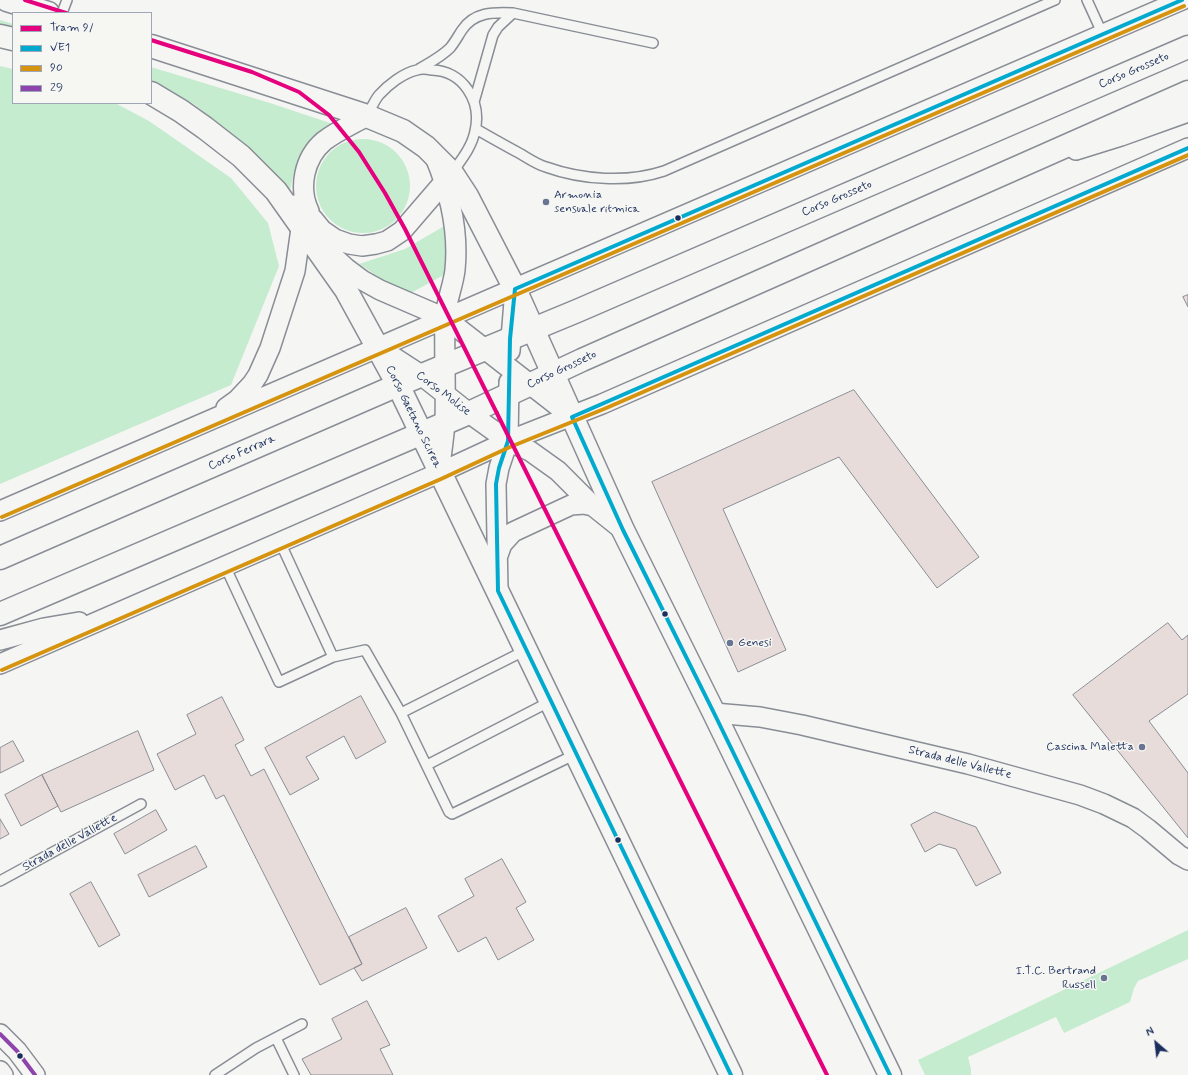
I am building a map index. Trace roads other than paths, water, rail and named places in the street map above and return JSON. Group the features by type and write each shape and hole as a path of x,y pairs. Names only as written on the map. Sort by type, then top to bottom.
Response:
{"main road":[{"path":"7,0 45,12"},
{"path":"0,36 12,39"},
{"path":"152,46 367,116 396,127 410,135 433,154 448,178 467,196 515,289 572,417"},
{"name":"Corso Grosseto","path":"485,349 1188,47"},
{"name":"Corso Grosseto","path":"468,413 552,373 1006,171 1188,92"},
{"name":"Corso Gaetano Scirea","path":"152,94 181,111 241,156 276,191 306,214 398,385 439,473"},
{"name":"Corso Ferrara","path":"0,558 421,375 485,349"},
{"path":"0,614 468,413"},
{"name":"Corso Molise","path":"572,417 624,530 890,1075"},
{"path":"439,473 498,591 731,1075"}],"street":[{"path":"0,511 1180,2"},
{"name":"Corso Grosseto","path":"1006,171 1121,136 1188,112"},
{"path":"200,425 237,400 252,384 258,375 270,348 293,280 306,214 303,183 306,168 312,155 324,142 367,116"},
{"path":"0,664 439,473 508,441 572,417 1188,148"},
{"name":"Corso Gaetano Scirea","path":"306,214 322,230 335,239 349,244 362,246 376,244 387,241 402,232 448,178"},
{"name":"Corso Gaetano Scirea","path":"439,473 445,423 445,318 455,271 456,244 454,217 448,178"},
{"name":"Corso Gaetano Scirea","path":"306,214 328,251 346,290"},
{"name":"Corso Gaetano Scirea","path":"328,251 353,274 372,286 445,318 572,417"},
{"path":"498,591 496,484 499,468 508,441 510,339 515,289"},
{"name":"Corso Molise","path":"378,348 421,375 468,413 508,441 530,451 558,471 592,506 624,530"},
{"path":"497,558 502,544 513,532 571,505 584,504 592,506"},
{"path":"0,640 44,628 108,617"},
{"name":"Strada delle Vallette","path":"714,713 760,718 818,729 968,764 1080,795 1114,808 1133,818 1148,828 1179,855 1188,860"},
{"path":"0,1034 17,1051 35,1075"},
{"path":"0,1071 3,1075"}],"lane":[{"path":"62,12 67,0"},
{"path":"476,129 536,163 555,170 610,179 626,179 645,176 664,171 1055,0"},
{"path":"1086,0 1103,35"},
{"path":"367,116 380,94 399,78 419,69 444,53 470,21 477,16 484,14 498,12 512,13 654,43"},
{"path":"474,102 493,35 501,23 512,13"},
{"path":"419,69 438,70 456,77 464,82 474,102 476,129 473,140 467,152 448,178"},
{"path":"280,542 333,657"},
{"path":"225,566 279,682 333,657 365,650 401,713 449,812 452,814 576,754"},
{"path":"401,713 526,650"},
{"path":"427,765 551,701"},
{"name":"Strada delle Vallette","path":"0,881 141,804"},
{"path":"215,1075 256,1048 302,1024"},
{"path":"276,1038 294,1075"}],"tram line":[{"name":"9/","path":"25,0 63,12"},
{"name":"9/","path":"152,40 252,72 299,92 329,115 359,152 385,193 405,229 827,1075"}],"place":[{"name":"Armonia sensuale ritmica","path":"546,202"},
{"name":"Genesi","path":"730,643"},
{"name":"Cascina Maletta","path":"1142,747"},
{"name":"I.T.C. Bertrand Russell","path":"1104,978"}]}
